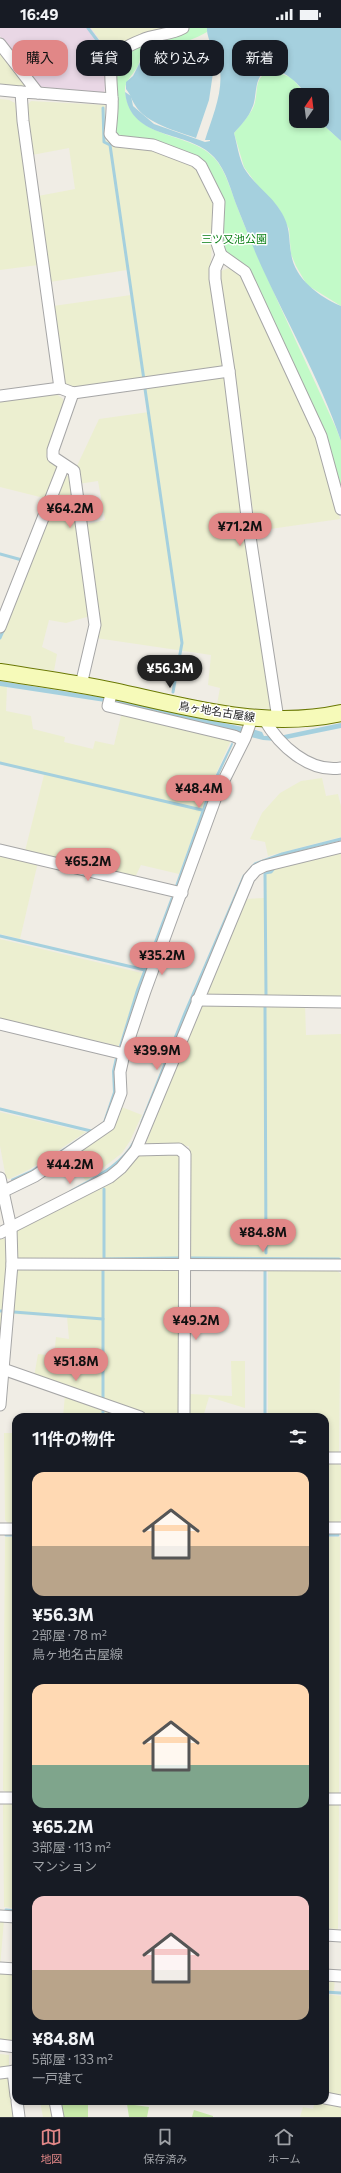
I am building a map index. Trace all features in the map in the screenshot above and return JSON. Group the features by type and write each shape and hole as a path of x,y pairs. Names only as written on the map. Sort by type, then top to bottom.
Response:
{"main road":[{"name":"鳥ヶ地名古屋線","path":"0,672 81,685 110,697 263,722 341,713"}],"street":[{"path":"183,28 142,39 118,52 113,59 110,70 112,99 110,134 116,141 153,145 195,161 201,166 219,202 217,243 222,255 245,272 321,436 341,509"},
{"path":"0,44 38,93"},
{"path":"0,90 112,99"},
{"path":"21,92 23,121 60,388"},
{"path":"222,255 216,270 215,279 229,371 247,517 263,722 303,760 330,770 341,768"},
{"path":"0,396 60,388 73,393 229,371"},
{"path":"73,393 53,450 52,457 74,471 95,625 81,685"},
{"path":"0,627 64,466"},
{"path":"110,697 108,706 244,739"},
{"path":"1,1193 35,1176 109,1125 121,1093 120,1072 124,1054 145,991 217,794 244,739 263,722"},
{"path":"0,1233 110,1177 121,1168 136,1150 197,1000 249,878 256,870 264,866 341,847"},
{"path":"0,850 182,893"},
{"path":"197,1000 341,1002"},
{"path":"0,1024 124,1054"},
{"path":"136,1150 179,1149 185,1154 184,1413"},
{"path":"0,1178 1,1193 11,1228 12,1264 0,1405"},
{"path":"12,1264 341,1265"},
{"path":"2,1369 128,1413"},
{"path":"329,1458 341,1458"},
{"path":"329,1528 341,1528"},
{"path":"0,1529 12,1529"},
{"path":"0,1798 12,1798"},
{"path":"329,1799 341,1799"},
{"path":"0,1916 12,1917"},
{"path":"329,1935 341,1936"},
{"path":"0,1968 12,1969"},
{"path":"329,1975 341,1976"},
{"path":"0,2045 12,2046"},
{"path":"0,2073 12,2071"},
{"path":"329,2099 341,2101"},
{"path":"18,2105 19,2117"},
{"path":"56,2105 58,2117"}],"shaded area":[{"path":"0,28 91,28 100,40 76,40 76,76 106,76 104,96 41,90 30,76 68,76 68,40 12,40 12,52 0,36"}],"green space":[{"path":"91,28 174,28 143,35 132,40 100,40"},
{"name":"三ツ又池公園","path":"188,28 207,28 207,32 191,40 156,40"},
{"name":"三ツ又池公園","path":"140,46 139,63 132,74 132,49"},
{"path":"0,50 12,65 12,76 21,76 27,84 25,89 0,86"},
{"name":"三ツ又池公園","path":"113,76 131,76 125,87 125,92 130,109 139,120 152,128 196,145 209,153 222,169 258,257 341,441 341,501 334,467 251,278 227,255 219,241 221,204 204,165 116,139 109,106"},
{"path":"287,76 292,78 300,88 289,88 289,128 327,128 341,141 341,306 307,285 291,254 289,229 278,207 260,189 244,167 234,133 246,119 255,104 258,82 261,77"},
{"path":"0,99 9,100 15,103 38,265 0,270"},
{"path":"31,101 105,105 105,140 111,143 144,147 194,165 215,204 210,272 224,368 82,389 65,384 53,306 131,295 127,270 50,282 38,196 75,189 69,148 32,155 26,107"},
{"path":"231,267 242,272 325,458 340,519 256,531 219,275 221,271"},
{"path":"226,377 270,709 234,707 217,704 220,688 208,685 211,655 96,638 84,525 105,520 98,481 78,484 76,468 99,419 149,412 146,386"},
{"path":"55,393 63,399 65,409 46,456 51,463 59,468 48,499 0,487 0,401"},
{"path":"64,473 69,477 90,616 66,623 49,620 42,647 57,654 54,671 0,663 0,634"},
{"path":"0,686 7,686 6,711 31,716 33,729 65,737 64,742 93,749 95,741 114,745 122,712 232,738 210,787 179,874 141,865 135,877 25,851 44,775 0,764"},
{"path":"322,778 326,796 338,794 341,806 341,837 268,856 265,842 250,839 262,813 280,793 301,781"},
{"path":"338,851 341,853 341,995 338,997 207,997 205,994 244,899 264,898 264,872"},
{"path":"0,853 38,862 20,939 0,934"},
{"path":"0,939 142,973 119,1046 0,1019"},
{"path":"305,1004 306,1035 341,1034 341,1257 339,1261 192,1261 188,1255 189,1146 145,1146 199,1006"},
{"path":"119,1106 142,1115 130,1141 122,1153 86,1181 69,1157"},
{"path":"0,1112 86,1132 30,1169 9,1179 6,1178 0,1146"},
{"path":"140,1154 178,1154 181,1158 181,1256 176,1261 17,1261 17,1230 127,1169"},
{"path":"0,1237 6,1240 7,1264 0,1353"},
{"path":"16,1267 180,1269 180,1413 139,1413 34,1377 38,1354 54,1356 56,1337 69,1339 67,1317 13,1314"},
{"path":"268,1268 333,1268 341,1274 339,1451 336,1454 329,1454 329,1413 268,1413"},
{"path":"231,1361 245,1361 245,1408 209,1397 204,1413 188,1413 189,1394 232,1396"},
{"path":"65,1395 115,1413 63,1413"},
{"path":"4,1433 12,1433 12,1523 8,1523 5,1520"},
{"path":"329,1461 333,1461 341,1466 341,1519 338,1524 329,1524"},
{"path":"5,1537 12,1537 12,1793 7,1793 3,1790"},
{"path":"329,1537 340,1537 339,1796 329,1796"},
{"path":"8,1801 12,1801 12,1908 4,1907 3,1805"},
{"path":"329,1804 339,1804 338,1929 329,1928"},
{"path":"0,1919 4,1920 0,1967"},
{"path":"0,1970 12,1971 12,2041 0,2040"},
{"path":"329,1977 335,1977 334,1991 329,1990"},
{"path":"329,1994 341,1996 341,2096 329,2094"},
{"path":"0,2054 9,2055 9,2067 0,2068"},
{"path":"11,2077 12,2105 14,2105 16,2117 0,2117 0,2078"},
{"path":"329,2104 341,2106 341,2117 300,2117 303,2107 313,2109 314,2105 329,2105"},
{"path":"41,2105 53,2105 55,2117 43,2117"},
{"path":"60,2105 88,2105 88,2117 62,2117"},
{"path":"127,2105 149,2107 147,2117 129,2117"},
{"path":"194,2110 213,2116 213,2117 192,2117"}],"water":[{"path":"207,28 341,28 341,141 327,128 329,128 329,88 301,88 288,76 288,40 232,40 232,76 260,76 251,111 234,133 239,155 244,168 274,202 285,219 293,262 297,271 316,292 341,306 341,441 323,394 256,254 222,169 214,157 203,148 149,127 138,119 129,108 125,92 131,96 133,106 154,124 205,142 210,141 205,140 216,105 220,88 221,76 224,76 224,40 209,40"},
{"path":"140,62 140,76 213,76 209,100 196,138 172,130 146,117 135,105 126,89 126,82 133,76"},
{"path":"0,681 107,698 252,729 262,732 264,736 284,735 341,723 341,728 277,741 263,740 105,702 0,686"},
{"path":"232,742 233,744 213,788 178,887 175,886 210,787"},
{"path":"171,897 174,898 122,1047 119,1046 136,990"},
{"path":"115,1058 118,1059 116,1093 105,1123 32,1173 12,1183 11,1179 31,1170 103,1122 113,1092 112,1071"}],"waterway":[{"path":"88,28 97,40"},
{"path":"103,108 104,142 110,145 144,380"},
{"path":"145,389 182,643 173,692"},
{"path":"0,554 22,560"},
{"path":"0,638 4,629"},
{"path":"0,763 202,810"},
{"path":"252,867 255,864 282,854 341,839"},
{"path":"266,995 265,873 271,872 275,867"},
{"path":"142,1122 185,1013 244,876"},
{"path":"0,936 145,970"},
{"path":"265,1007 266,1253"},
{"path":"0,1109 91,1131"},
{"path":"70,1192 97,1177 114,1165 129,1151 134,1142"},
{"path":"104,1189 104,1259 178,1258"},
{"path":"191,1258 339,1259"},
{"path":"103,1270 103,1399"},
{"path":"265,1270 265,1413"},
{"path":"14,1312 103,1319"},
{"path":"6,1535 12,1535"},
{"path":"329,1535 338,1535"},
{"path":"6,1910 12,1911"},
{"path":"329,1992 341,1993"}]}
